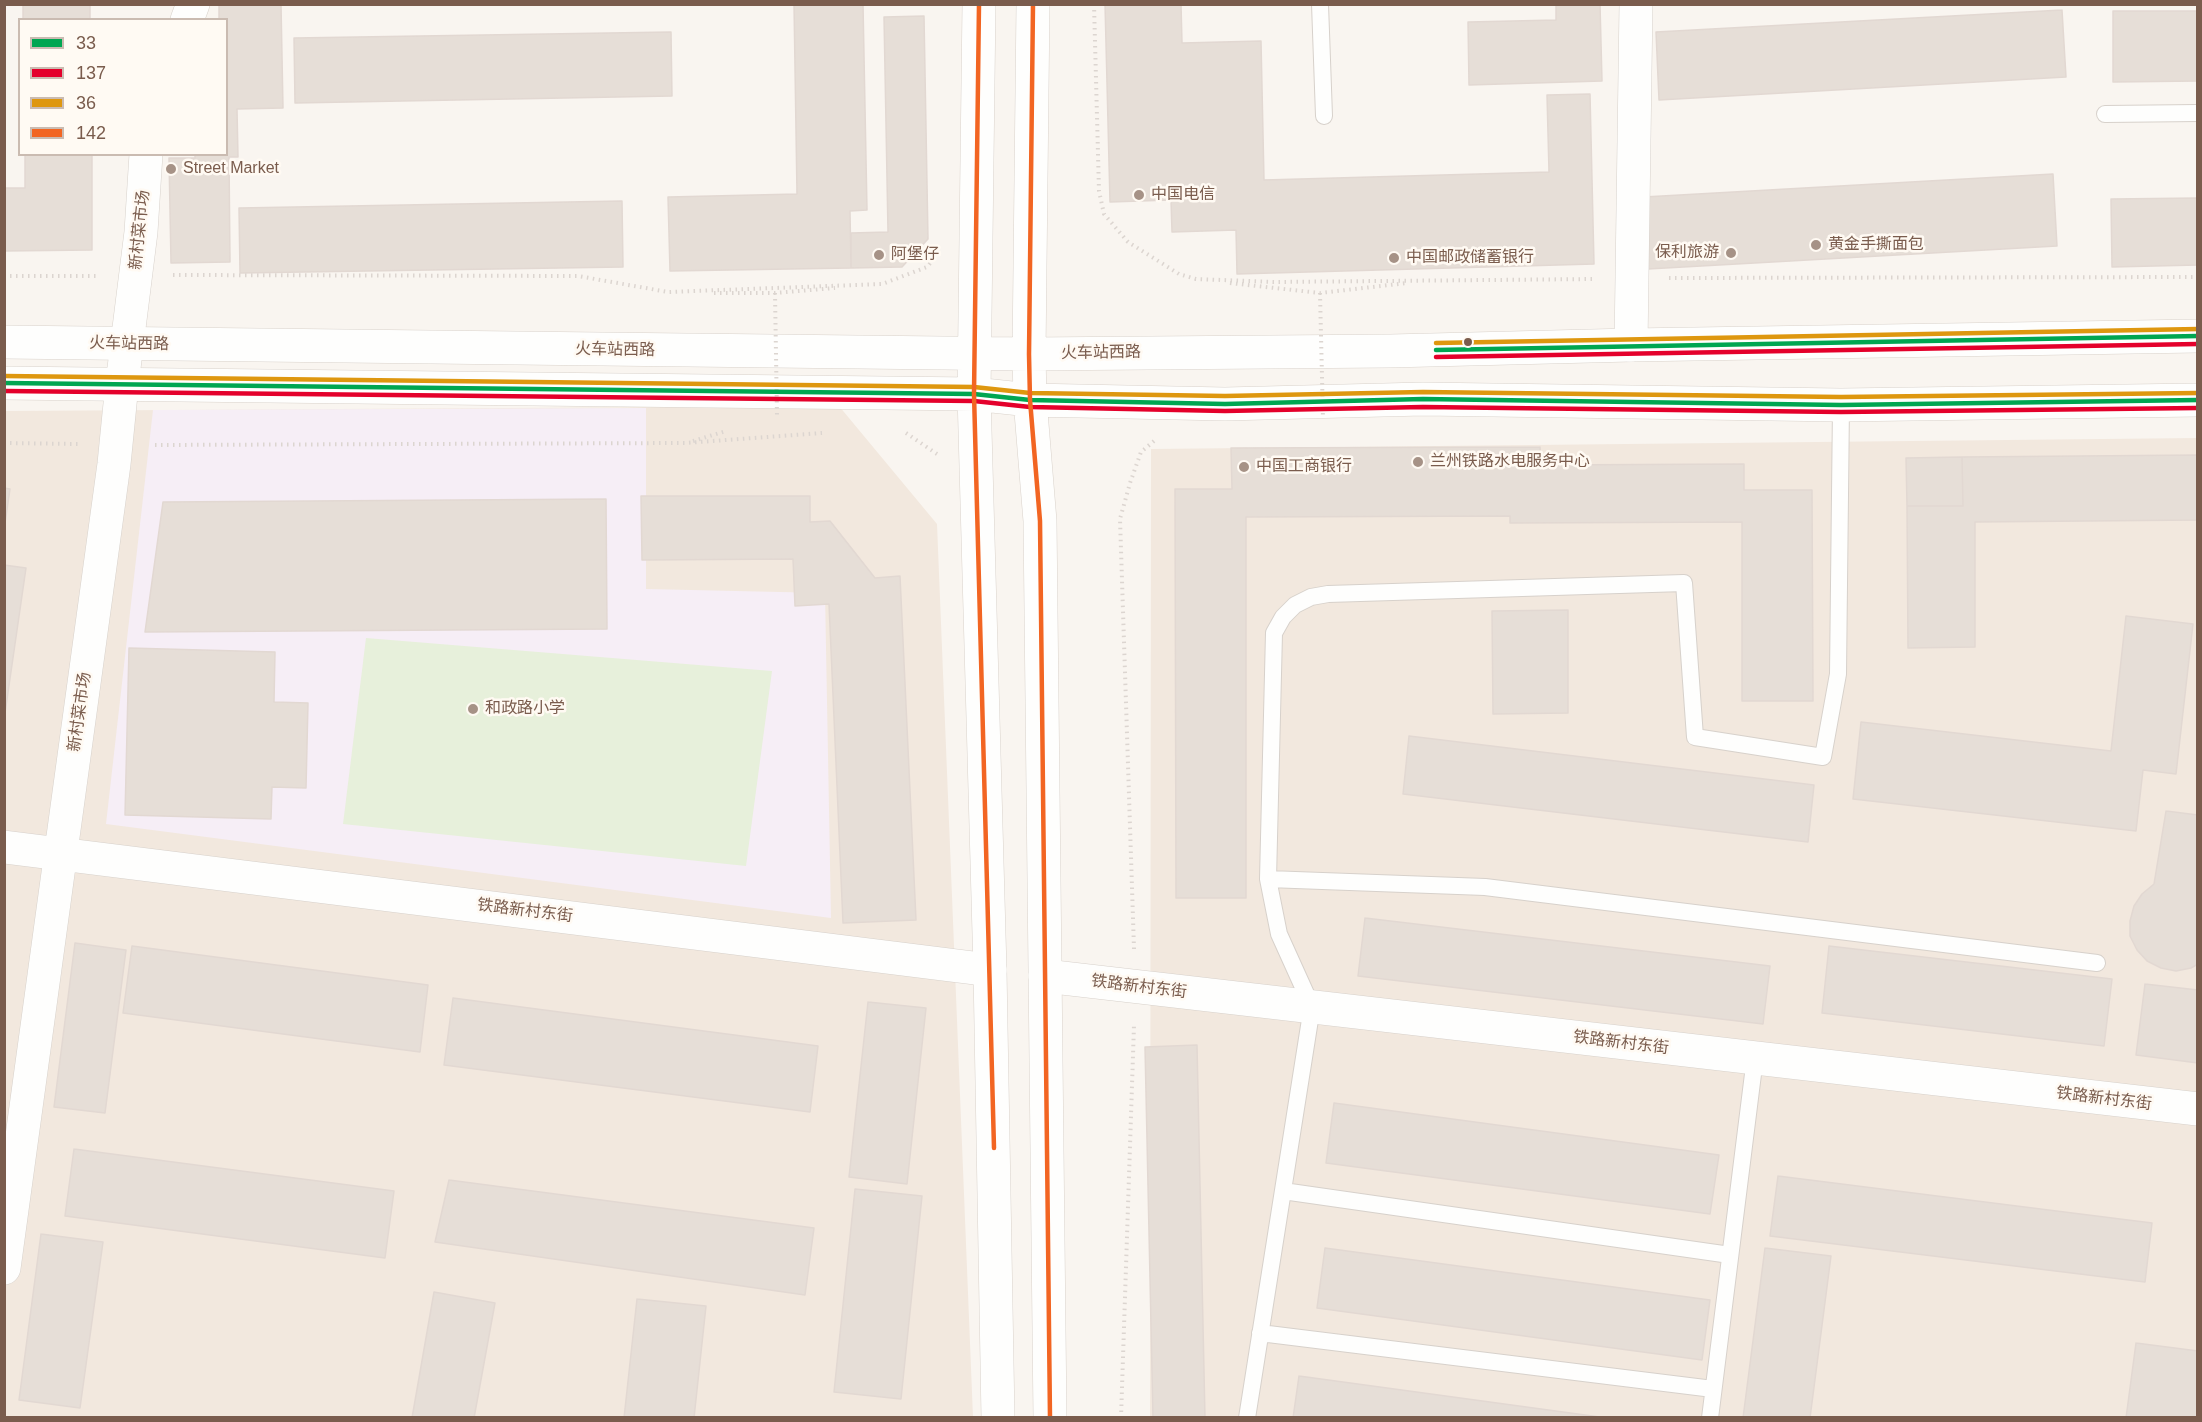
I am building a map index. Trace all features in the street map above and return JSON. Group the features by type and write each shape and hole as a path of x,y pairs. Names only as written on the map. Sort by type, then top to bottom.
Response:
{"street":[{"path":"979,4 974,394 990,970 998,1418"},
{"path":"1033,4 1029,354 1030,400 1040,521 1050,1418"},
{"path":"1631,345 1636,4"},
{"name":"新村菜市场","path":"4,1268 116,445 141,232 146,156"},
{"name":"火车站西路","path":"4,342 1029,354 1390,351 2198,336"},
{"path":"4,383 974,394 1030,400 1225,404 1423,399 1841,405 2198,400"},
{"name":"铁路新村东街","path":"4,847 990,970"},
{"name":"铁路新村东街","path":"1045,976 2198,1109"}],"lane":[{"path":"1320,4 1324,116"},
{"path":"2104,114 2198,113"},
{"path":"1247,1418 1312,1007 1279,934 1268,879 1274,633 1283,617 1295,605 1311,597 1328,594 1684,583 1695,737 1822,757 1838,674 1841,405"},
{"path":"1268,879 1485,887 2097,963"},
{"path":"1710,1418 1755,1058"},
{"path":"1283,1191 1730,1255"},
{"path":"1260,1333 1713,1389"}],"path":[{"path":"1094,4 1099,191 1104,214 1128,242 1179,274 1196,279 1320,293 1426,280"},
{"path":"4,276 578,276 668,292 775,293 882,284 927,267 940,252"},
{"path":"1196,279 1274,282 1632,278 2198,277"},
{"path":"668,292 882,284"},
{"path":"775,293 777,416"},
{"path":"1320,293 1323,419"},
{"path":"898,428 937,453 940,463"},
{"path":"4,443 116,445 685,443 827,433"},
{"path":"1124,606 1120,519 1141,452 1158,438"}],"shaded area":[{"path":"839,406 937,524 973,1417 5,1417 4,411"},
{"name":"和政路小学","path":"646,408 646,589 825,593 831,918 106,824 153,410"},
{"path":"2197,438 2197,1417 1150,1418 1151,449"}],"green space":[{"path":"366,638 772,671 746,866 343,824"}],"building":[{"path":"23,4 90,4 90,18 23,18"},
{"path":"219,4 281,4 283,108 237,109 238,157 229,157 230,262 171,263 169,158 228,156 228,18 219,18"},
{"path":"794,4 863,4 867,210 850,211 851,268 670,271 668,197 797,194"},
{"path":"1105,4 1181,4 1182,43 1261,41 1264,180 1549,172 1547,95 1590,94 1594,264 1237,274 1236,230 1172,232 1171,200 1110,202"},
{"path":"1556,4 1600,4 1602,81 1469,85 1468,22 1556,20"},
{"path":"2062,10 2066,77 1659,100 1656,32"},
{"path":"2113,11 2198,11 2198,81 2113,82"},
{"path":"924,16 928,239 902,267 851,268 851,233 888,232 884,17"},
{"path":"671,32 672,96 295,103 294,38"},
{"path":"25,156 92,156 92,250 4,251 4,188 25,188"},
{"path":"2053,174 2057,246 1648,269 1644,197"},
{"path":"2198,198 2198,265 2112,267 2111,199"},
{"path":"622,201 623,267 240,273 239,208"},
{"path":"1540,447 1541,465 1744,464 1744,490 1812,490 1813,701 1742,701 1742,522 1510,523 1510,516 1246,517 1246,898 1176,898 1175,489 1232,489 1231,448"},
{"path":"2198,455 2198,520 1975,522 1975,647 1908,648 1907,506 1963,506 1962,457"},
{"path":"1962,457 1963,506 1907,506 1906,458"},
{"path":"4,488 10,489 4,530"},
{"path":"641,496 810,496 810,522 830,521 875,578 900,576 916,920 843,923 829,604 795,606 793,559 642,560"},
{"path":"606,499 607,629 145,632 163,502"},
{"path":"4,565 26,568 4,720"},
{"path":"1568,610 1568,713 1493,714 1492,611"},
{"path":"2126,616 2193,624 2176,774 2143,770 2136,831 1853,799 1861,722 2111,751"},
{"path":"129,648 275,652 274,702 308,703 306,788 272,787 271,819 125,815"},
{"path":"1409,736 1814,785 1808,842 1403,794"},
{"path":"2166,811 2198,815 2198,964 2176,971 2161,968 2147,961 2137,950 2130,936 2130,921 2134,906 2142,894 2154,884"},
{"path":"1365,918 1770,966 1763,1024 1358,976"},
{"path":"75,943 126,950 105,1113 54,1107"},
{"path":"132,946 428,985 420,1052 123,1013"},
{"path":"1829,946 2112,979 2104,1046 1822,1013"},
{"path":"2145,984 2198,990 2198,1063 2136,1055"},
{"path":"453,998 818,1046 810,1112 444,1065"},
{"path":"868,1002 926,1008 907,1184 849,1177"},
{"path":"1197,1045 1205,1418 1153,1418 1145,1047"},
{"path":"1334,1103 1719,1155 1710,1214 1326,1163"},
{"path":"74,1149 394,1191 385,1258 65,1216"},
{"path":"1778,1176 2152,1223 2145,1282 1770,1236"},
{"path":"449,1180 814,1228 805,1295 435,1242"},
{"path":"855,1189 922,1196 901,1399 834,1392"},
{"path":"41,1234 103,1242 80,1408 19,1400"},
{"path":"1325,1248 1710,1300 1702,1360 1317,1308"},
{"path":"1765,1248 1831,1256 1810,1418 1743,1418"},
{"path":"434,1292 495,1303 474,1418 412,1418"},
{"path":"637,1299 706,1306 694,1418 624,1418"},
{"path":"2136,1343 2198,1351 2198,1418 2126,1418"},
{"path":"1299,1376 1607,1418 1293,1418"}],"transit line":[{"name":"142","path":"979,4 974,394 994,1148"},
{"name":"142","path":"1033,4 1029,354 1030,400 1040,521 1050,1418"},
{"name":"36","path":"1436,343 2198,329"},
{"name":"33","path":"1436,350 2198,336"},
{"name":"137","path":"1436,357 2198,344"},
{"name":"36","path":"4,376 974,387 1030,393 1225,396 1423,392 1841,397 2198,393"},
{"name":"33","path":"4,383 974,394 1030,400 1225,404 1423,399 1841,405 2198,400"},
{"name":"137","path":"4,391 974,401 1030,407 1225,411 1423,407 1841,412 2198,408"}],"place":[{"name":"Street Market","path":"171,169"},
{"name":"中国电信","path":"1139,195"},
{"name":"黄金手撕面包","path":"1816,245"},
{"name":"保利旅游","path":"1731,253"},
{"name":"阿堡仔","path":"879,255"},
{"name":"中国邮政储蓄银行","path":"1394,258"},
{"name":"兰州铁路水电服务中心","path":"1418,462"},
{"name":"中国工商银行","path":"1244,467"},
{"name":"和政路小学","path":"473,709"}]}
